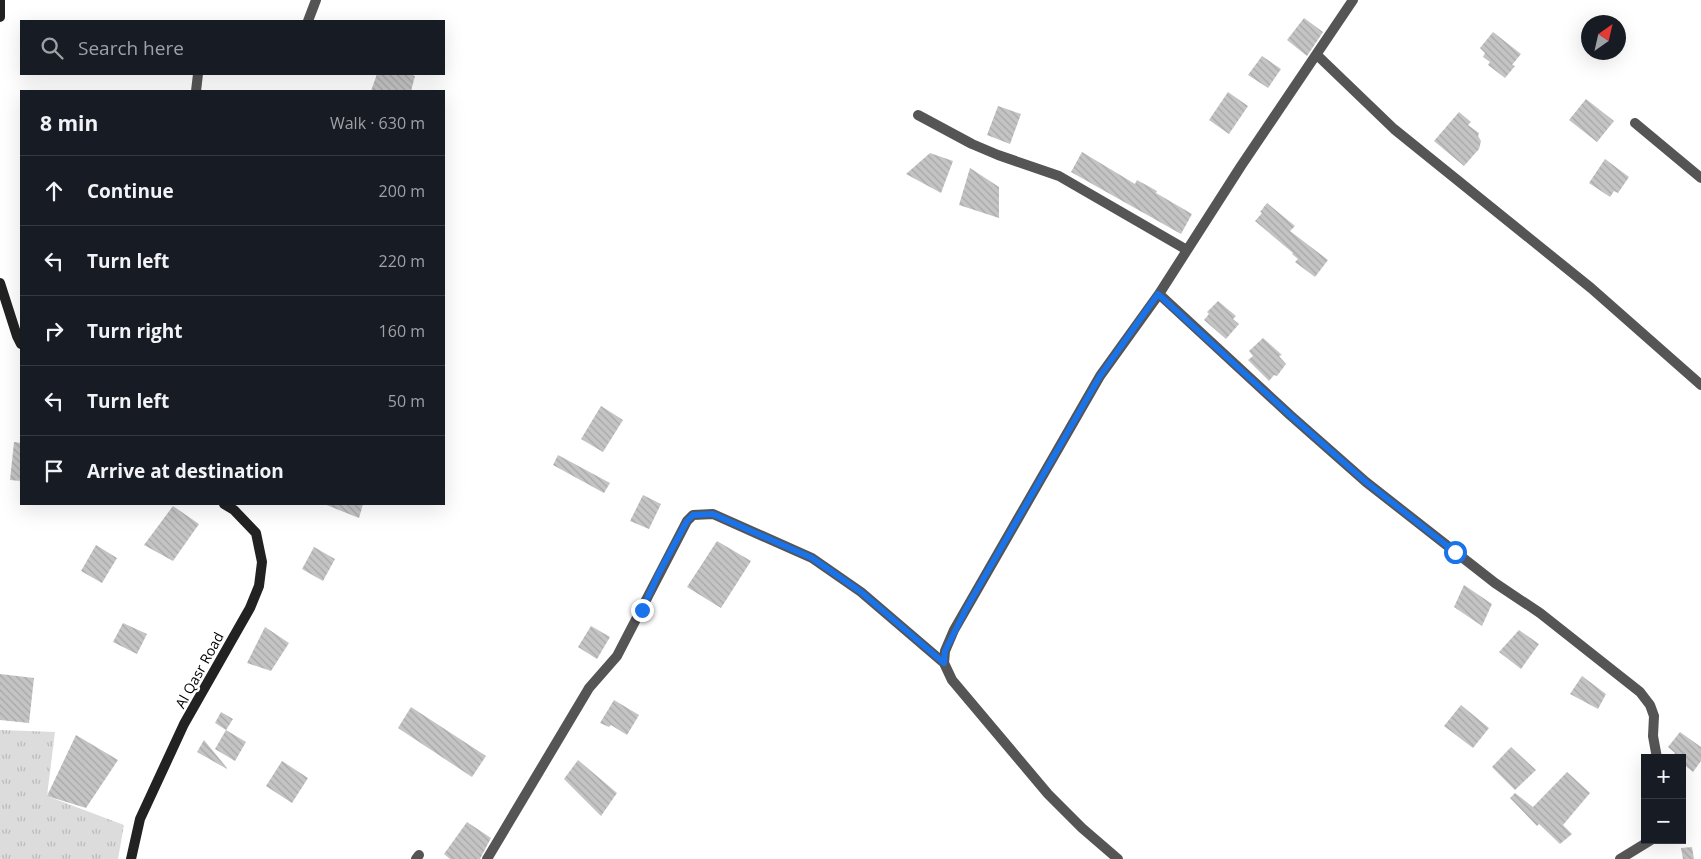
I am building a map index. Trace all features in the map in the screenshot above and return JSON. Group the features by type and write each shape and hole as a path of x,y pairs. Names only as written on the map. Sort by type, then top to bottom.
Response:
{"street":[{"path":"0,0 0,17"},
{"path":"308,20 316,0"},
{"path":"944,663 945,651 962,616 1100,376 1158,294 1353,0"},
{"path":"1316,55 1394,129 1591,288 1701,385"},
{"path":"196,90 198,75"},
{"path":"918,115 980,148 1059,176 1187,250"},
{"path":"1635,123 1701,178"},
{"path":"0,282 20,342"},
{"path":"1158,294 1366,482 1495,584 1540,613 1640,692 1650,705 1654,716 1652,736 1656,754"},
{"name":"Al Qasr Road","path":"131,859 140,820 184,724 250,608 259,586 262,562 256,533 234,510 226,505"},
{"path":"487,859 589,688 616,656 687,521 693,515 713,514 812,558 861,592 944,663 952,680 1048,794 1082,828 1118,859"},
{"path":"1620,859 1644,844"}],"green space":[{"path":"0,730 55,732 47,796 124,825 118,859 0,859"}],"building":[{"path":"1304,18 1323,32 1307,56 1287,40"},
{"path":"1493,32 1521,54 1512,65 1515,66 1505,78 1488,65 1490,62 1483,57 1485,53 1480,48"},
{"path":"1262,56 1281,69 1268,88 1248,75"},
{"path":"377,75 415,76 411,90 371,90"},
{"path":"1228,92 1248,106 1229,134 1209,120"},
{"path":"1586,99 1614,121 1597,142 1569,120"},
{"path":"998,106 1021,114 1010,144 987,135"},
{"path":"1459,112 1471,122 1468,125 1479,133 1478,136 1481,141 1479,149 1464,166 1434,141"},
{"path":"1082,152 1135,184 1137,180 1157,191 1156,193 1192,214 1181,234 1071,172"},
{"path":"930,153 953,161 941,193 906,174"},
{"path":"1605,159 1629,177 1618,193 1614,191 1610,197 1589,183"},
{"path":"970,168 999,187 999,218 959,205"},
{"path":"1267,203 1295,226 1290,231 1328,260 1315,277 1295,262 1298,259 1293,253 1255,221"},
{"path":"1218,301 1236,316 1233,319 1239,324 1226,339 1204,320 1209,314 1207,312"},
{"path":"1263,338 1282,355 1279,356 1286,364 1277,376 1274,375 1269,381 1248,360 1253,356 1249,351"},
{"path":"601,406 623,420 603,452 581,439"},
{"path":"14,442 20,443 20,481 10,480"},
{"path":"558,455 610,483 604,493 553,465"},
{"path":"643,495 661,504 649,529 630,521"},
{"path":"326,505 363,505 359,518"},
{"path":"173,506 199,524 173,561 144,545"},
{"path":"717,541 751,561 721,608 687,587"},
{"path":"96,545 117,558 102,583 81,571"},
{"path":"314,547 335,559 323,581 302,569"},
{"path":"1464,585 1492,604 1482,626 1454,607"},
{"path":"123,623 147,634 137,654 113,642"},
{"path":"591,626 610,637 597,659 578,647"},
{"path":"265,627 289,643 271,671 247,663"},
{"path":"1519,630 1539,644 1521,669 1499,652"},
{"path":"0,674 34,678 29,723 0,720"},
{"path":"1582,676 1606,694 1598,709 1570,694"},
{"path":"614,700 639,715 627,735 611,725 609,727 600,723"},
{"path":"1461,705 1489,728 1473,748 1444,726"},
{"path":"411,707 486,756 472,777 398,728"},
{"path":"221,712 233,719 226,730 215,723"},
{"path":"226,730 246,742 235,761 215,749"},
{"path":"1680,732 1701,747 1701,761 1693,772 1686,766 1686,754 1674,754 1668,747"},
{"path":"76,735 118,760 86,808 47,796"},
{"path":"204,740 227,768 227,769 197,752"},
{"path":"1511,747 1536,770 1515,790 1492,767"},
{"path":"578,760 617,793 601,816 564,779"},
{"path":"282,761 308,778 292,803 266,786"},
{"path":"1567,772 1590,793 1563,825 1572,834 1560,844 1539,824 1537,826 1510,798 1515,793 1533,807"},
{"path":"467,822 491,838 480,859 450,859 444,854"},
{"path":"1692,847 1694,859 1683,859 1681,848"}],"route":[{"path":"642,610 658,575 687,521 693,515 713,514 812,558 861,592 944,663 945,651 954,630 1100,376 1158,294 1366,482 1455,552"}]}
